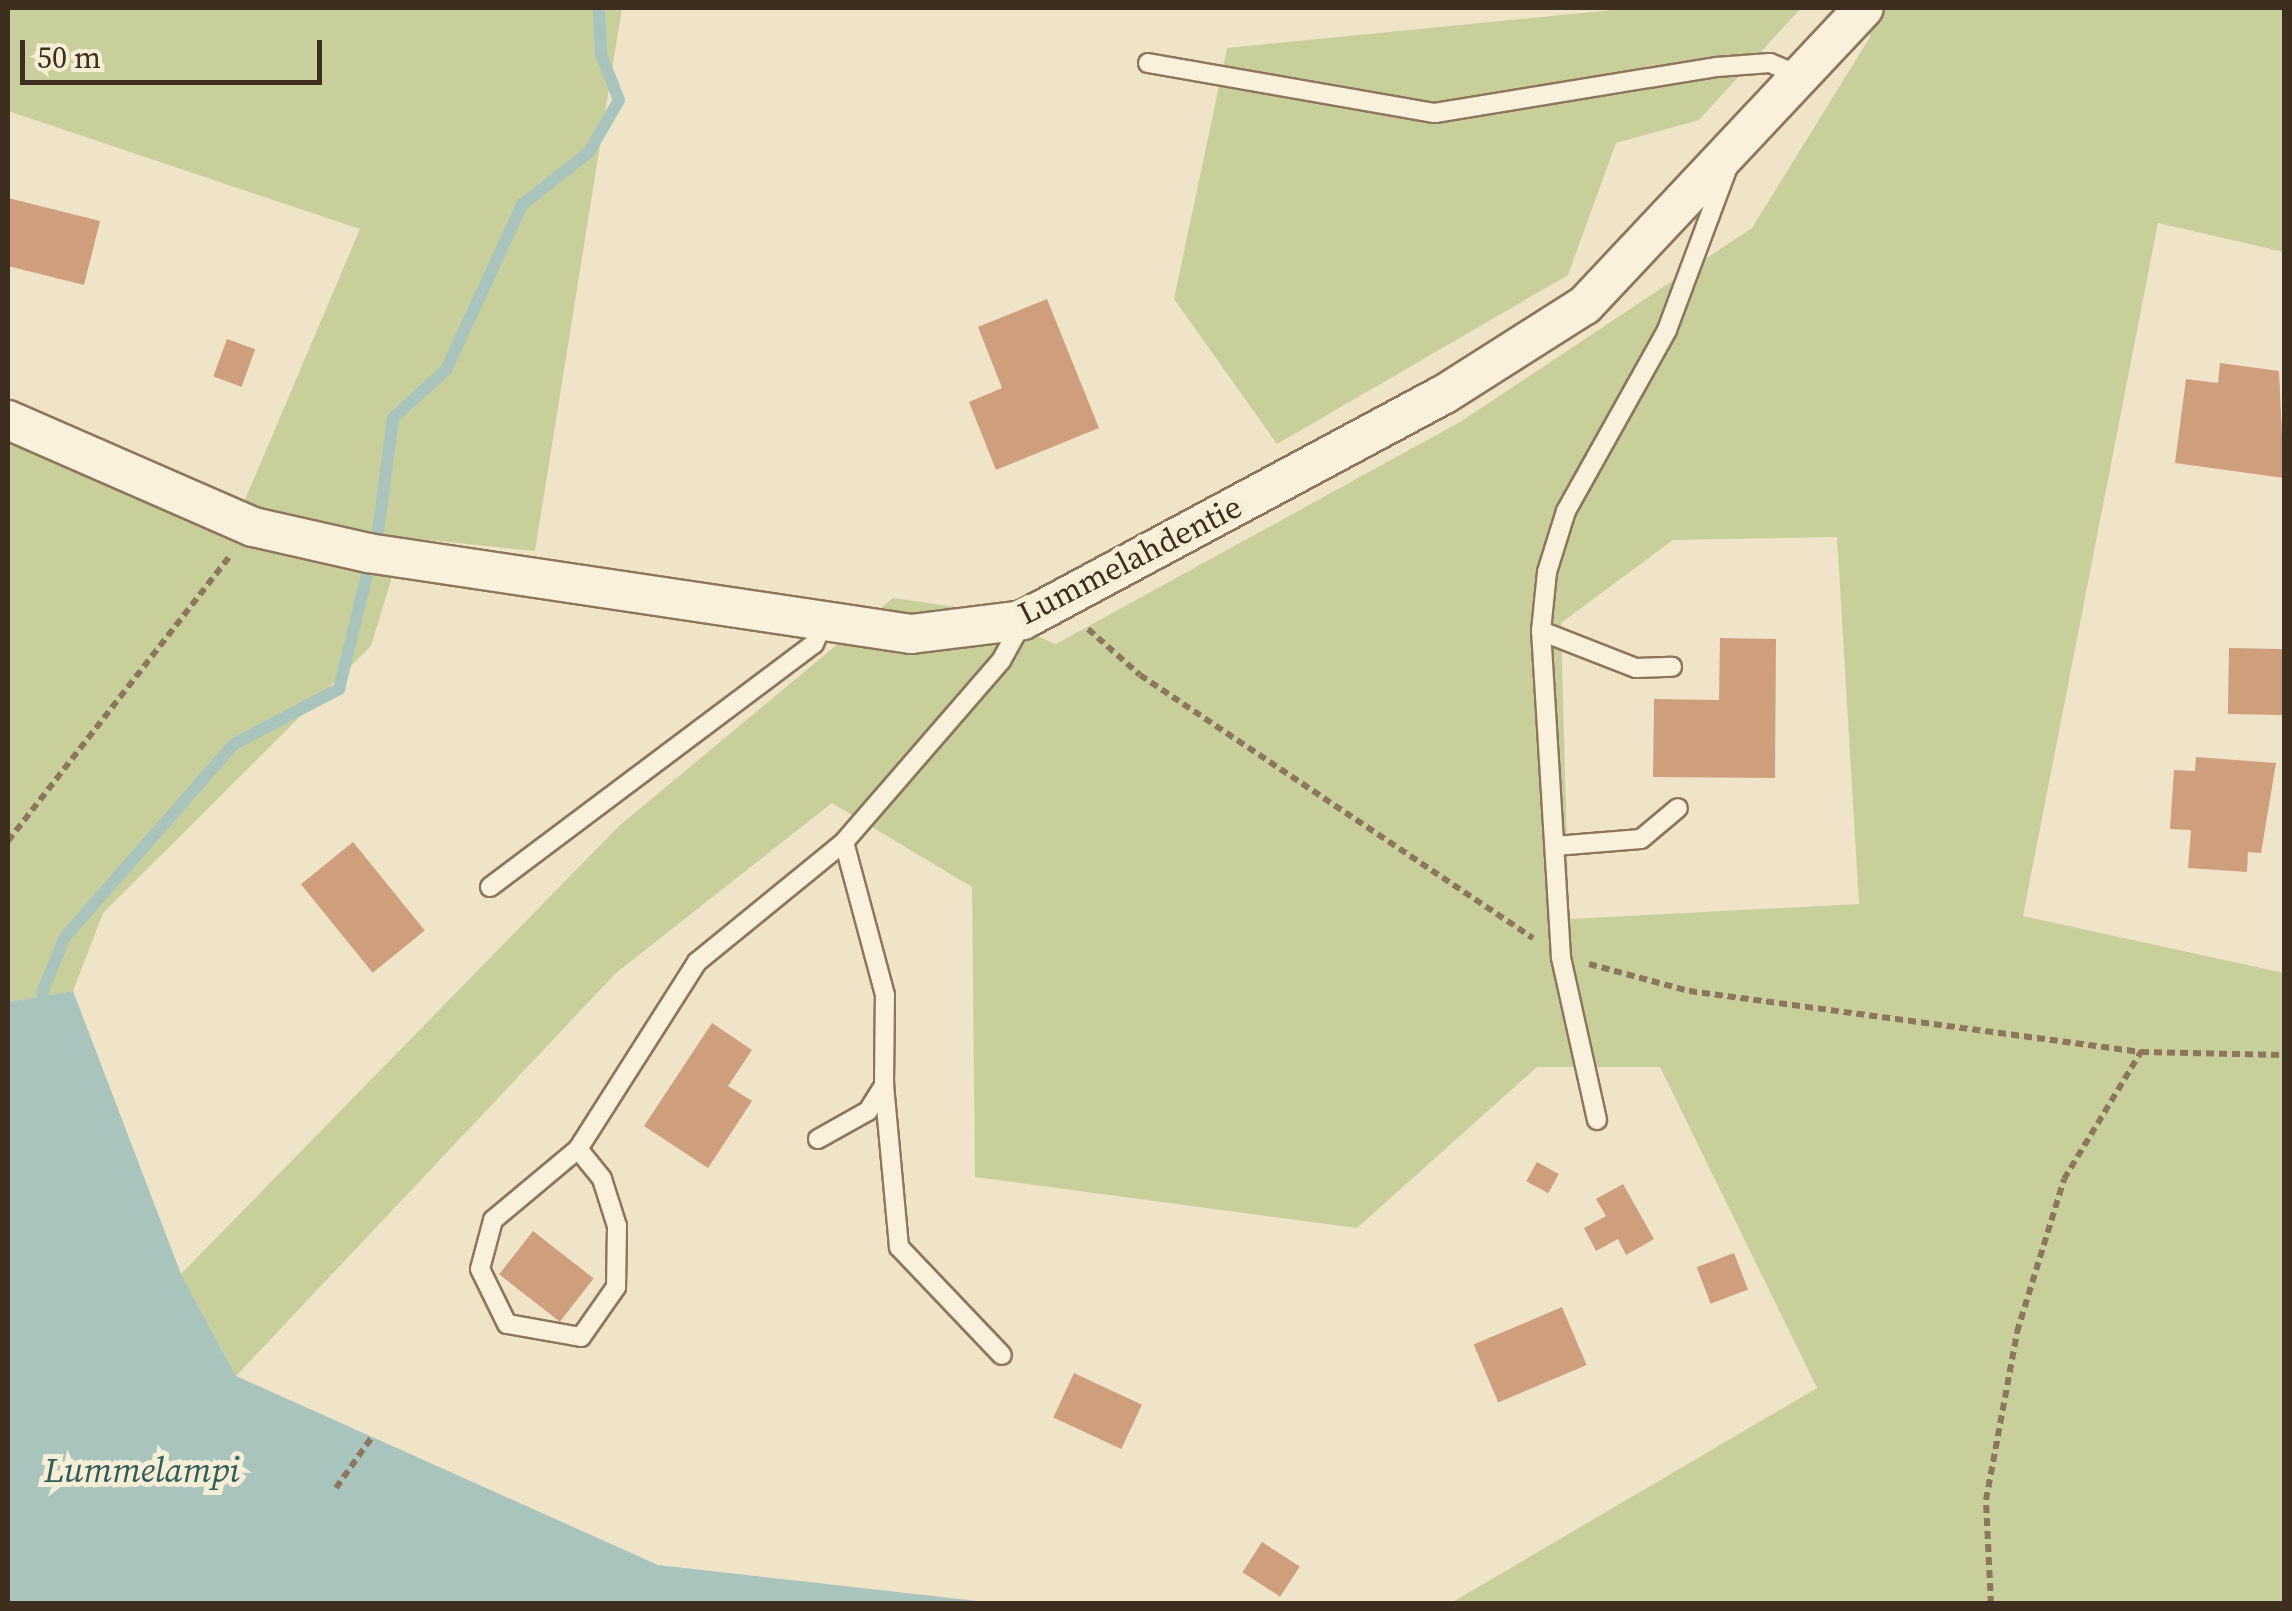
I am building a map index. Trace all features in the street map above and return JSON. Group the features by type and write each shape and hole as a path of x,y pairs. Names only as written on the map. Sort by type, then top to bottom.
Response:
{"street":[{"name":"Lummelahdentie","path":"8,420 253,527 911,634 1023,620 1443,395 1585,305 1734,152 1864,8"}],"lane":[{"path":"1148,63 1435,113 1717,67 1770,63 1800,76"},
{"path":"1597,1120 1561,957 1542,631 1566,511 1667,330 1734,152"},
{"path":"578,1149 602,1179 617,1226 616,1287 581,1337 507,1324 480,1269 493,1220 578,1149 697,962 844,842 1000,661 1023,620"},
{"path":"490,887 814,644 824,621"},
{"path":"1542,631 1636,668 1672,667"},
{"path":"1555,846 1641,839 1678,808"},
{"path":"844,842 885,996 884,1085 898,1247 1002,1355"},
{"path":"818,1139 868,1111 884,1085"}],"path":[{"path":"8,842 253,527"},
{"path":"1058,601 1140,676 1561,957 1689,991 2141,1052 2284,1055"},
{"path":"1991,1604 1986,1500 2017,1332 2064,1179 2141,1052"},
{"path":"336,1488 372,1437"}],"green space":[{"path":"8,8 622,8 535,551 390,536 395,567 371,646 103,913 73,991 8,1002 8,404 244,502 360,229 8,111"},
{"path":"1632,8 1801,8 1699,120 1616,143 1568,275 1277,444 1174,299 1227,48"},
{"path":"1871,8 2284,8 2284,252 2158,223 2023,916 2284,973 2284,1603 1451,1603 1817,1388 1660,1067 1537,1067 1357,1228 975,1177 972,887 832,803 616,973 236,1376 181,1274 619,826 893,598 970,609 1056,644 1460,422 1752,228 1870,37","holes":["1837,537 1859,904 1569,919 1561,623 1673,540"]}],"water":[{"name":"Lummelampi","path":"73,991 181,1274 236,1376 658,1565 995,1603 8,1603 8,1002"}],"building":[{"path":"8,198 100,221 84,285 8,266"},
{"path":"1047,299 1099,428 996,470 969,402 1002,388 978,327"},
{"path":"227,339 255,349 242,387 213,377"},
{"path":"2220,363 2279,371 2284,478 2175,463 2186,379 2218,383"},
{"path":"1720,638 1776,639 1775,778 1653,777 1654,699 1719,700"},
{"path":"2229,648 2284,649 2283,715 2228,714"},
{"path":"2196,757 2276,763 2261,853 2248,852 2247,872 2188,868 2191,830 2170,829 2174,770 2195,771"},
{"path":"353,842 425,931 373,973 301,884"},
{"path":"712,1023 752,1050 728,1086 752,1101 708,1168 644,1126"},
{"path":"1537,1162 1559,1174 1548,1193 1526,1181"},
{"path":"1623,1184 1654,1239 1626,1255 1618,1239 1596,1251 1584,1228 1606,1216 1596,1199"},
{"path":"533,1231 594,1278 560,1322 499,1274"},
{"path":"1734,1253 1748,1289 1711,1304 1697,1267"},
{"path":"1562,1307 1587,1365 1498,1403 1474,1345"},
{"path":"1074,1373 1142,1405 1121,1449 1053,1417"},
{"path":"1262,1542 1300,1567 1280,1597 1242,1572"}],"waterway":[{"path":"378,532 393,418 446,370 522,205 589,152 619,100 601,54 599,8"},
{"path":"42,993 65,937 234,744 339,689 367,575"}]}
